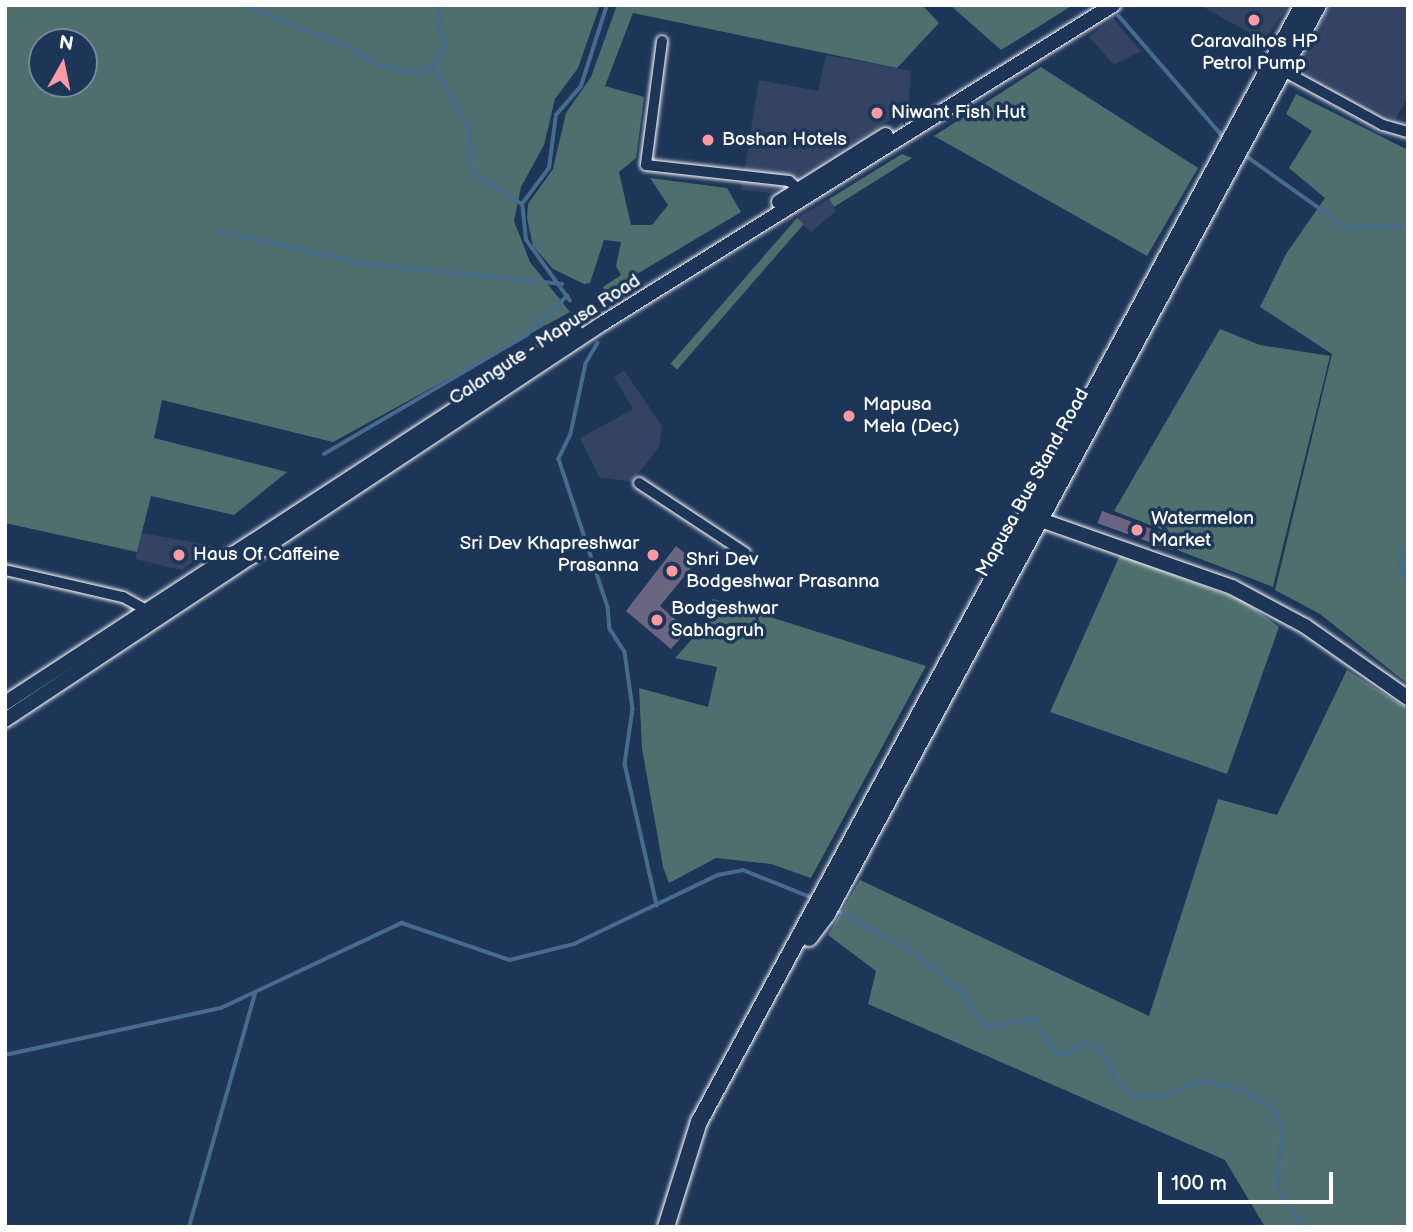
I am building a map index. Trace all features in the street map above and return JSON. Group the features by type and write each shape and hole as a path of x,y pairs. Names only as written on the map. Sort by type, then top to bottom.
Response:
{"main road":[{"name":"Calangute - Mapusa Road","path":"5,704 153,613 1098,5"},
{"name":"Calangute - Mapusa Road","path":"802,193 1113,5"},
{"name":"Mapusa Bus Stand Road","path":"1031,516 1303,5"},
{"name":"Mapusa Bus Stand Road","path":"666,1227 699,1122 1031,516 1318,5"},
{"path":"1031,516 1232,587 1305,626 1408,698"},
{"name":"Calangute - Mapusa Road","path":"5,720 153,613"}],"street":[{"path":"662,41 646,165 789,181 802,193"},
{"path":"1282,69 1383,125 1408,132"},
{"path":"639,483 745,553"},
{"path":"5,570 123,597 153,613"}],"shaded area":[{"name":"Caravalhos HP Petrol Pump","path":"1200,5 1289,5 1264,41"},
{"path":"1330,5 1408,5 1408,97 1395,120 1296,67"},
{"path":"1113,18 1141,51 1114,65 1089,37"},
{"path":"826,55 911,71 908,109 771,193 741,190 759,80 818,91"},
{"path":"829,199 836,211 811,232 797,218"},
{"path":"624,370 662,426 659,447 632,482 599,477 580,438 633,409 614,377"},
{"path":"142,533 213,546 182,570 135,559"}],"green space":[{"path":"5,5 600,5 578,68 555,99 544,145 521,187 514,221 530,262 570,312 333,442 162,400 154,438 287,472 234,515 151,496 137,552 5,523"},
{"path":"617,5 922,5 939,23 897,68 633,13 605,86 644,97 636,158 619,172 631,225 652,225 668,205 650,178 727,188 741,212 605,293 603,287 621,275 616,266 621,242 604,240 590,283 584,284 553,269 533,246 527,218 528,204 553,169 566,113 591,77"},
{"path":"950,5 1073,5 1001,50"},
{"path":"1041,67 1198,168 1147,256 934,136"},
{"path":"1296,94 1408,150 1408,684 1320,614 1275,590 1332,354 1260,307 1286,254 1325,198 1289,168 1312,131 1286,114"},
{"path":"902,154 912,158 834,207 829,199"},
{"path":"797,218 804,224 677,370 670,364"},
{"path":"1220,329 1260,345 1330,356 1273,587 1177,550 1181,537 1114,511"},
{"path":"1120,555 1244,601 1279,627 1227,774 1050,712"},
{"path":"713,599 926,666 811,878 771,864 716,858 669,883 663,867 642,748 639,688 708,707 717,667 675,658 703,627"},
{"path":"1347,670 1408,709 1408,1227 1265,1227 1225,1160 868,1004 876,971 828,935 860,880 1149,1016 1218,799 1277,815"}],"building":[{"name":"Watermelon Market","path":"1102,511 1177,538 1173,551 1098,523"},
{"path":"676,546 696,562 660,606 688,630 671,649 626,611"}],"waterway":[{"path":"242,5 353,49 378,65 419,73 435,67"},
{"path":"436,5 445,46 435,67 469,127 472,173 522,204"},
{"path":"570,301 526,240 522,204 549,168 556,115 581,86 607,5"},
{"path":"1119,16 1225,139"},
{"path":"1242,153 1347,228 1408,226"},
{"path":"219,231 366,264 562,284"},
{"path":"324,454 527,335 567,296"},
{"path":"598,343 586,364 571,434 559,459 608,607 610,629 625,652 633,709 625,764 657,905"},
{"path":"1408,542 1400,565 1408,587"},
{"path":"5,1055 221,1008 402,923 510,960 574,944 718,875 743,870 813,898"},
{"path":"836,910 917,954 963,993 986,1028 1034,1018 1055,1052 1066,1054 1084,1044 1100,1047 1117,1081 1133,1095 1161,1097 1201,1080 1246,1091 1274,1110 1283,1130 1277,1187 1302,1227"},
{"path":"189,1227 255,993"}],"place":[{"name":"Caravalhos HP Petrol Pump","path":"1254,20"},
{"name":"Niwant Fish Hut","path":"877,113"},
{"name":"Boshan Hotels","path":"708,140"},
{"name":"Mapusa Mela (Dec)","path":"849,416"},
{"name":"Watermelon Market","path":"1137,530"},
{"name":"Haus Of Caffeine","path":"179,555"},
{"name":"Sri Dev Khapreshwar Prasanna","path":"653,555"},
{"name":"Shri Dev Bodgeshwar Prasanna","path":"672,571"},
{"name":"Bodgeshwar Sabhagruh","path":"657,620"}]}
